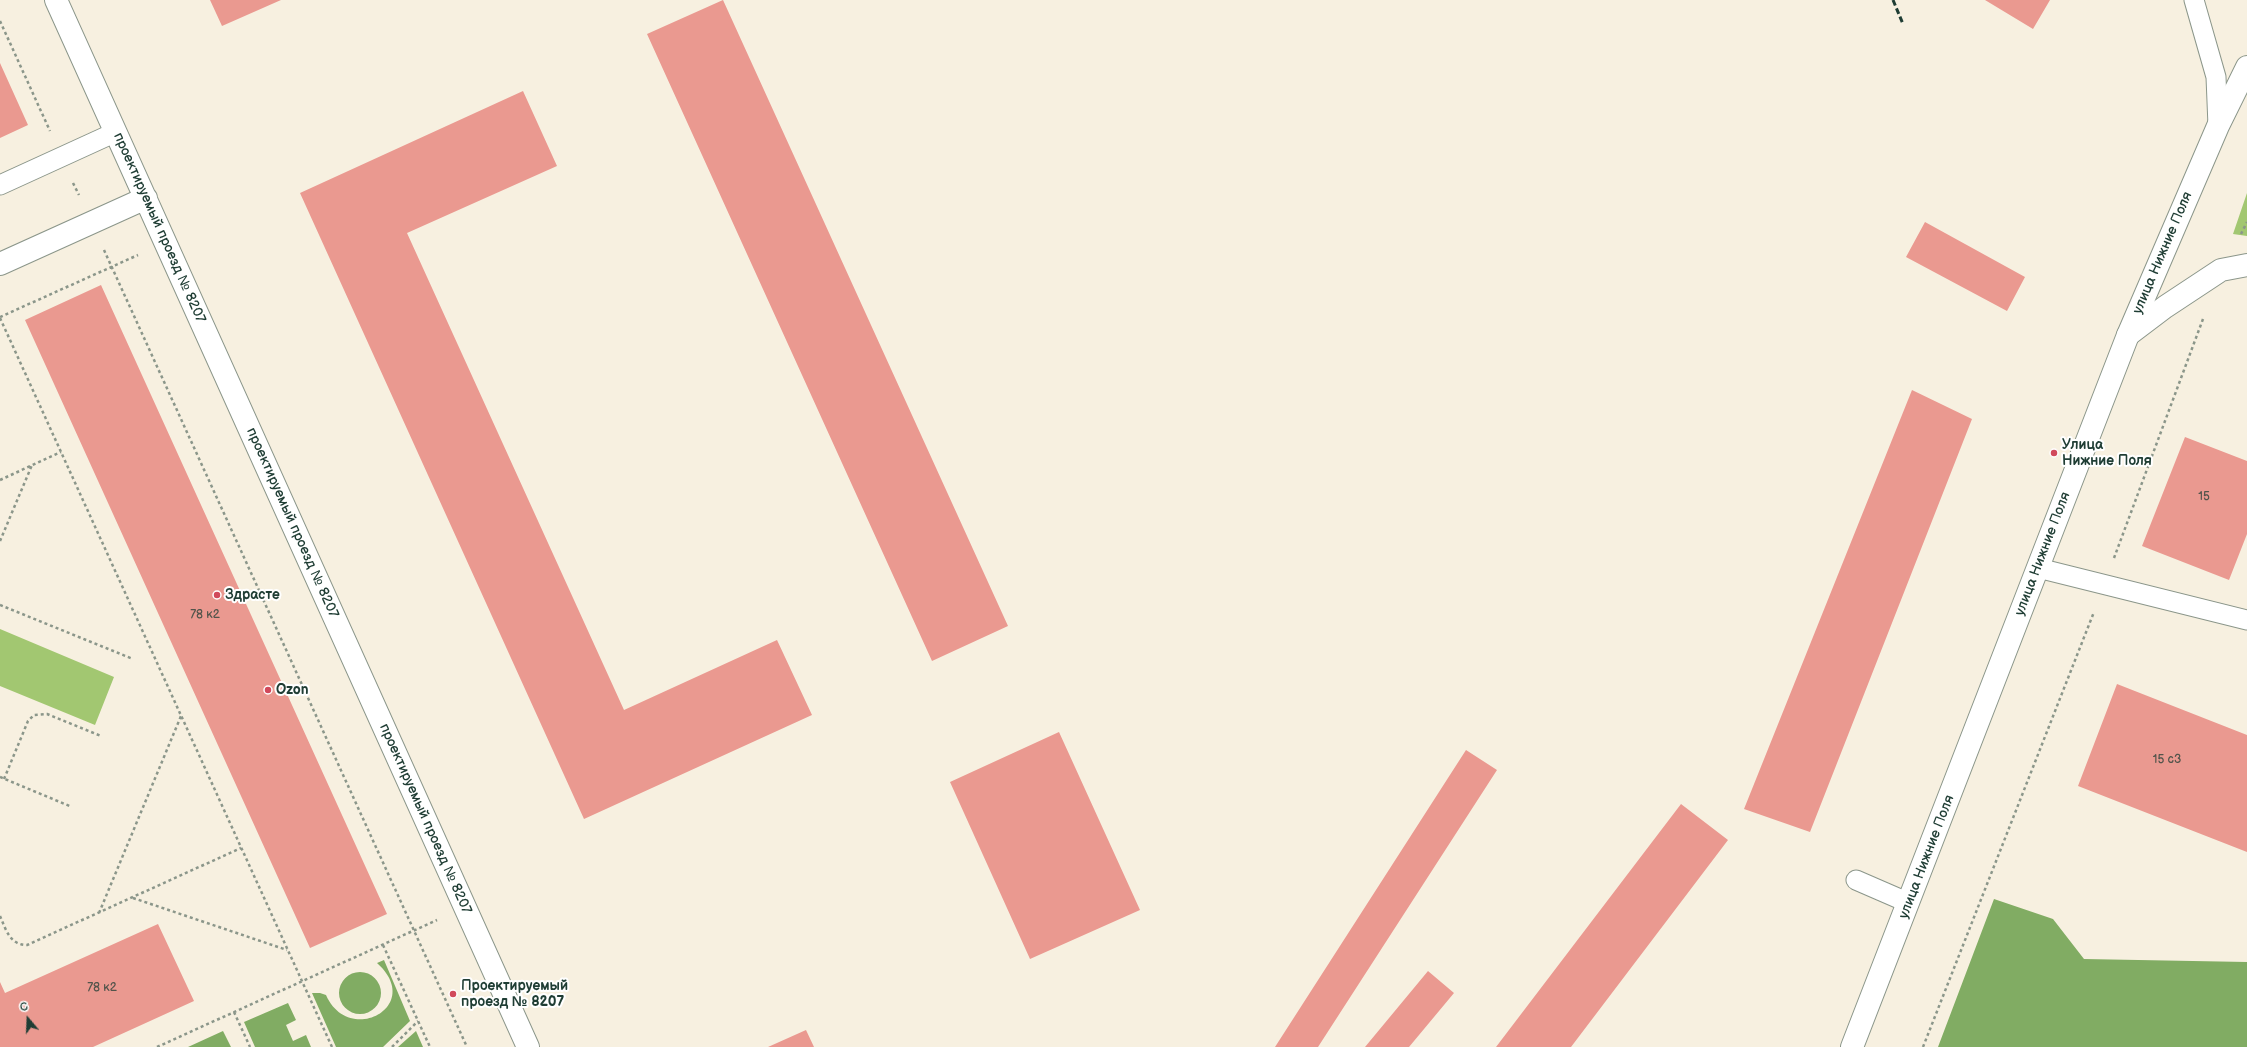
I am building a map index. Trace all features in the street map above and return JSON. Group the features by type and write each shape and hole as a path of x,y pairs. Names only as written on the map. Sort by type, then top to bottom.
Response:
{"street":[{"name":"проектируемый проезд № 8207","path":"56,0 528,1047"},
{"name":"улица Нижние Поля","path":"1852,1047 2128,335 2218,126 2247,67"},
{"path":"0,264 146,198"},
{"path":"2128,335 2165,307 2221,270 2247,265"},
{"path":"1857,1047 1868,1009"}],"lane":[{"path":"2194,0 2216,77 2218,126"},
{"path":"0,184 116,132"},
{"path":"2038,568 2247,620"},
{"path":"1856,880 1909,903"}],"path":[{"path":"0,21 466,1047"},
{"path":"2221,270 2247,222"},
{"path":"165,242 0,318 332,1047"},
{"path":"1923,1047 2105,584 2205,315"},
{"path":"0,480 61,452"},
{"path":"0,541 32,466"},
{"path":"0,605 133,659"},
{"path":"4,779 28,721 34,715 47,714 101,736"},
{"path":"99,913 181,716"},
{"path":"0,777 72,807"},
{"path":"0,916 10,938 15,943 27,946 241,848"},
{"path":"133,898 288,950"},
{"path":"158,1047 465,907"},
{"path":"383,945 430,1047"},
{"path":"234,1012 250,1047"},
{"path":"392,1047 418,1021"}],"green space":[{"path":"2247,193 2247,236 2233,234"},
{"path":"0,629 114,677 95,725 0,686"},
{"path":"1994,899 2053,919 2084,959 2247,962 2247,1047 1938,1047"},
{"path":"384,960 410,1021 383,1047 336,1047 312,993 326,995 337,1010 350,1018 365,1019 378,1015 388,1006 393,993 390,979 377,963"},
{"path":"356,972 364,972 372,975 378,981 381,993 378,1005 372,1011 364,1014 356,1014 348,1011 342,1005 339,997 339,989 342,981 348,975"},
{"path":"288,1003 296,1020 286,1025 293,1041 306,1035 311,1047 255,1047 244,1022"},
{"path":"223,1031 231,1047 188,1047"},
{"path":"416,1031 423,1047 398,1047"}],"building":[{"path":"210,0 281,0 222,26"},
{"path":"723,0 1008,626 932,661 647,34"},
{"path":"1985,0 2050,0 2033,29"},
{"path":"0,63 28,125 0,138"},
{"path":"523,91 557,166 407,233 624,710 777,640 812,715 584,819 300,193"},
{"path":"1925,222 2025,277 2007,311 1906,257"},
{"path":"101,285 387,914 310,948 25,320"},
{"path":"1912,390 1972,419 1810,832 1744,809"},
{"path":"2185,437 2247,461 2247,534 2229,580 2142,546"},
{"path":"2117,684 2247,735 2247,852 2078,786"},
{"path":"1059,732 1140,910 1030,959 950,782"},
{"path":"1466,750 1497,770 1318,1047 1275,1047"},
{"path":"1681,804 1728,840 1571,1047 1496,1047"},
{"path":"158,924 194,1001 93,1047 0,1047 0,982 5,993"},
{"path":"1428,971 1454,993 1409,1047 1365,1047"},
{"path":"806,1030 814,1047 768,1047"}],"railway":[{"path":"1893,0 1903,24"}],"place":[{"name":"Улица Нижние Поля","path":"2054,453"},
{"name":"Здрасте","path":"217,595"},
{"name":"Ozon","path":"268,690"},
{"name":"Проектируемый проезд № 8207","path":"453,994"}]}
